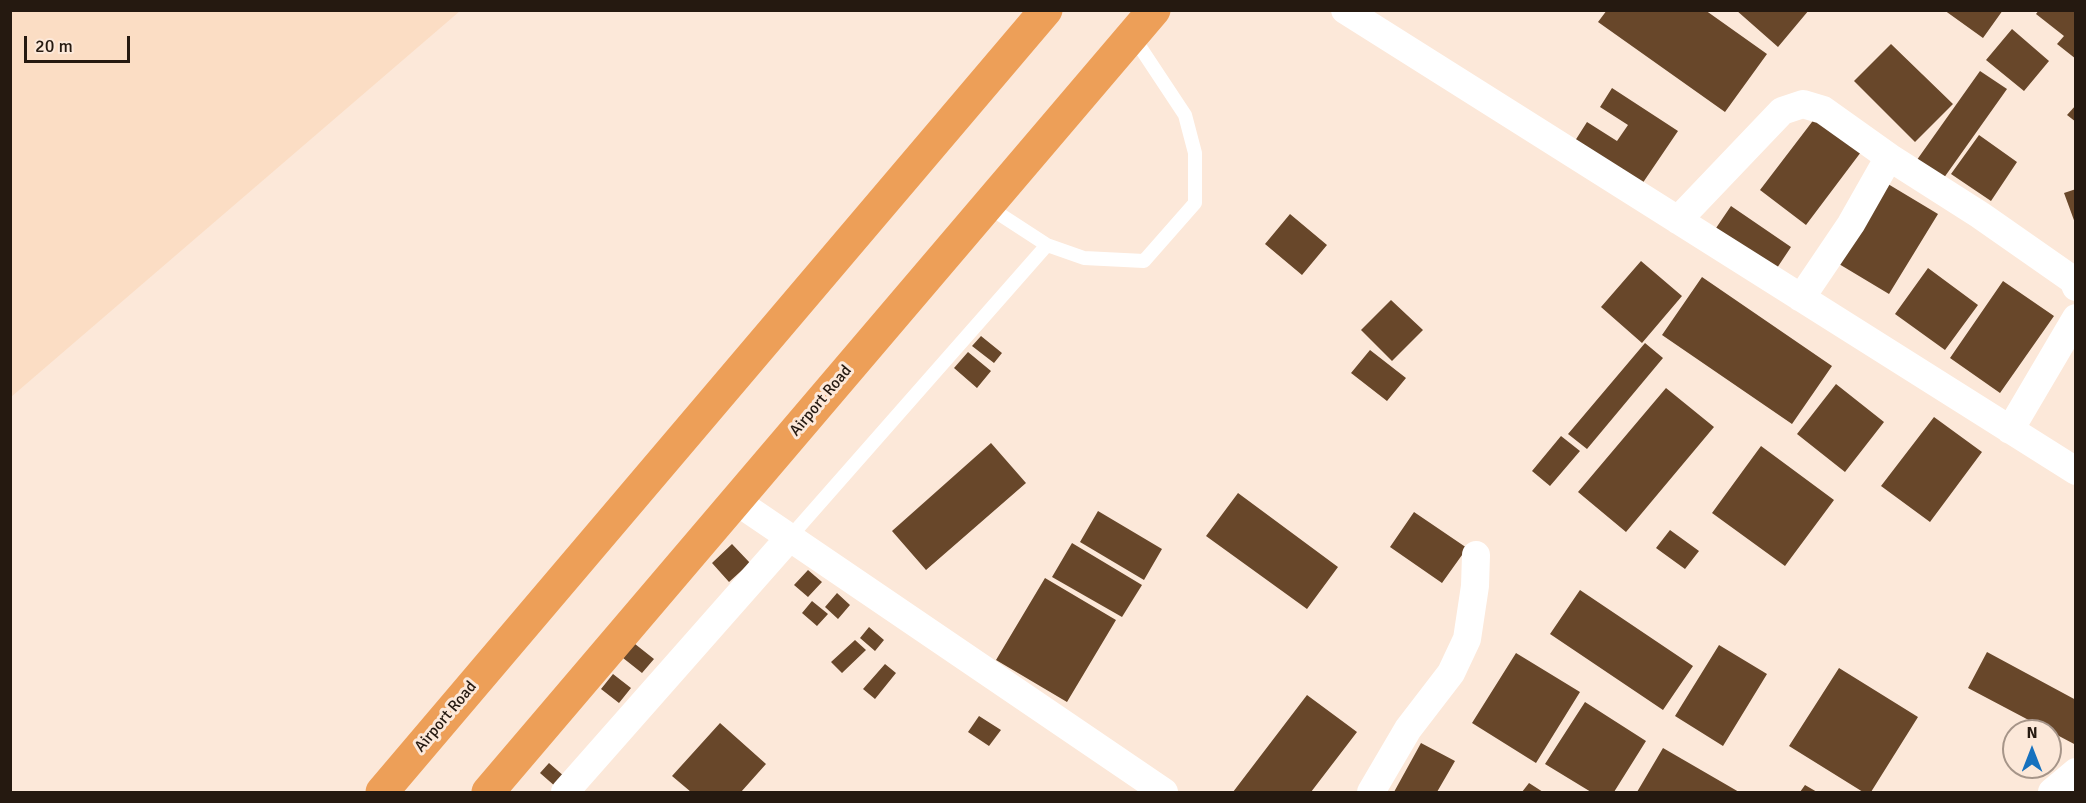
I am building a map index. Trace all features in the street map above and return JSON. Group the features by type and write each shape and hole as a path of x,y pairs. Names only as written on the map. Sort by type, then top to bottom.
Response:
{"highway":[{"name":"Airport Road","path":"382,792 1046,10"},
{"name":"Airport Road","path":"488,792 1154,10"}],"street":[{"path":"1345,10 2076,471"},
{"path":"1678,220 1782,111 1803,104 1823,110 1888,157 1980,215 2073,280 2076,287"},
{"path":"1801,298 1851,224 1888,157"},
{"path":"2010,430 2076,318"},
{"path":"736,501 1156,790"},
{"path":"565,792 790,537"},
{"path":"1371,792 1408,729 1451,673 1467,639 1475,586 1476,555"},
{"path":"2052,792 2076,772"}],"lane":[{"path":"987,206 1047,245 1084,258 1144,261 1195,203 1195,153 1185,115 1132,35"},
{"path":"790,537 1047,245"}],"shaded area":[{"path":"11,10 460,10 460,11 11,397"}],"building":[{"path":"1607,10 1705,10 1767,54 1725,112 1598,22"},
{"path":"1736,10 1809,10 1778,47"},
{"path":"1944,10 2003,10 1983,38"},
{"path":"2039,10 2076,10 2076,59 2057,44 2064,36 2036,14"},
{"path":"2012,29 2049,61 2024,91 1986,60"},
{"path":"1891,44 1953,104 1915,142 1854,81"},
{"path":"1980,71 2007,89 1941,182 1914,164"},
{"path":"1612,88 1678,131 1640,187 1573,144 1587,122 1617,141 1628,125 1600,107"},
{"path":"2076,105 2076,122 2067,115"},
{"path":"1815,118 1861,152 1806,225 1760,190"},
{"path":"1979,135 2017,162 1991,201 1951,174"},
{"path":"1883,181 1938,214 1889,294 1834,261"},
{"path":"2076,189 2076,223 2075,223 2064,193"},
{"path":"1731,206 1791,247 1775,271 1714,231"},
{"path":"1290,214 1327,245 1302,275 1265,244"},
{"path":"1641,261 1682,296 1642,343 1601,307"},
{"path":"1928,268 1978,305 1945,350 1895,314"},
{"path":"1702,277 1832,366 1792,424 1662,335"},
{"path":"2003,281 2054,316 2000,393 1950,358"},
{"path":"1391,300 1423,330 1392,361 1361,330"},
{"path":"981,336 1002,353 994,363 972,346"},
{"path":"1645,343 1663,358 1587,449 1568,434"},
{"path":"1370,350 1406,378 1387,401 1351,373"},
{"path":"968,352 991,371 977,388 954,368"},
{"path":"1836,384 1884,422 1845,472 1797,434"},
{"path":"1666,388 1714,427 1626,532 1578,492"},
{"path":"1934,417 1982,452 1930,522 1881,486"},
{"path":"1561,436 1580,451 1550,486 1532,471"},
{"path":"991,443 1026,483 926,570 892,531"},
{"path":"1761,446 1834,500 1785,566 1712,513"},
{"path":"1238,493 1338,567 1307,609 1206,536"},
{"path":"1098,511 1162,549 1144,580 1080,542"},
{"path":"1414,512 1467,548 1442,583 1390,547"},
{"path":"1670,530 1699,551 1685,569 1656,548"},
{"path":"1072,543 1142,585 1122,617 1052,577"},
{"path":"732,544 750,563 729,582 712,563"},
{"path":"808,570 822,582 808,597 794,585"},
{"path":"1045,578 1116,620 1067,702 996,660"},
{"path":"1580,590 1693,666 1663,710 1550,634"},
{"path":"837,593 850,605 838,619 825,607"},
{"path":"812,601 828,614 817,626 802,613"},
{"path":"869,627 884,640 875,651 860,638"},
{"path":"630,640 654,659 642,673 618,654"},
{"path":"855,640 866,650 842,673 831,662"},
{"path":"1719,645 1767,674 1723,746 1675,716"},
{"path":"1987,652 2076,700 2076,745 2062,738 2062,719 2027,719 1968,688"},
{"path":"1516,653 1580,692 1536,763 1472,723"},
{"path":"885,664 896,673 875,699 863,689"},
{"path":"1839,668 1918,717 1871,792 1863,792 1789,746"},
{"path":"613,674 631,688 619,703 601,689"},
{"path":"1307,695 1357,732 1311,792 1233,792"},
{"path":"1585,702 1646,741 1614,792 1591,792 1545,764"},
{"path":"979,716 1001,730 989,746 968,732"},
{"path":"720,723 766,764 741,792 691,792 672,776"},
{"path":"1421,743 1455,761 1437,792 1394,792"},
{"path":"1663,748 1739,792 1637,792"},
{"path":"549,763 565,777 556,787 540,773"},
{"path":"1529,783 1543,792 1522,792"},
{"path":"1805,785 1817,792 1800,792"}]}
